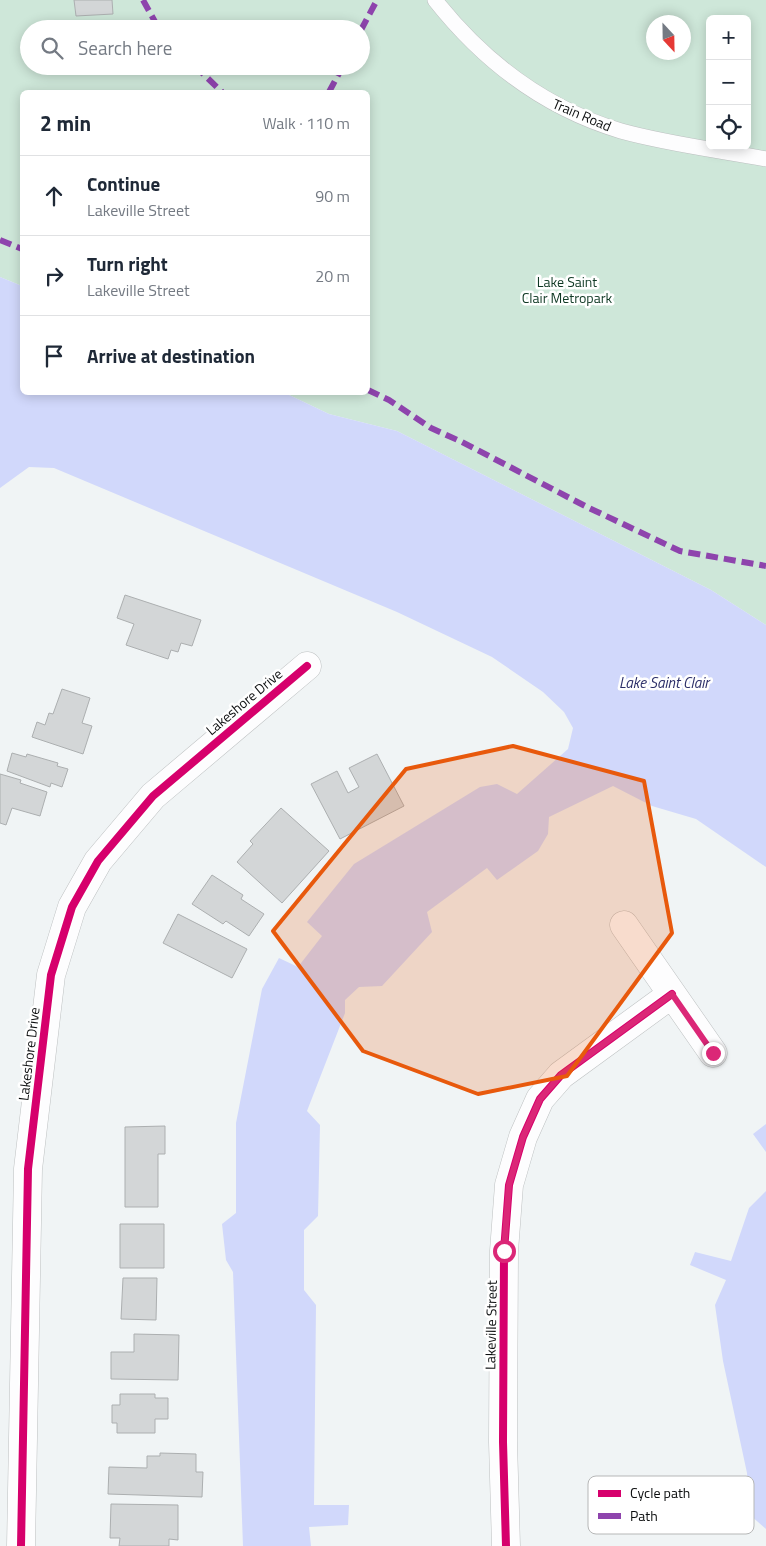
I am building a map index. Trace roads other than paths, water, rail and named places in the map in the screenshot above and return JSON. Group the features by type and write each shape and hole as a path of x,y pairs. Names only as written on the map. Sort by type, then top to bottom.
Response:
{"street":[{"name":"Lakeshore Drive","path":"22,1546 28,1169 51,975 72,907 98,861 153,796 307,666"},
{"path":"624,925 713,1053"},
{"name":"Lakeville Street","path":"506,1546 503,1442 504,1251 509,1185 523,1137 540,1099 561,1075 672,994"}],"lane":[{"name":"Train Road","path":"435,0 456,26 491,61 532,92 562,108 622,131 766,159"}],"water":[{"name":"Lake Saint Clair","path":"0,277 20,285 20,395 289,395 329,414 397,431 711,590 766,625 766,867 696,819 652,806 613,786 549,817 548,834 538,851 497,880 487,868 427,912 432,932 382,986 359,987 345,1000 345,1013 307,1111 320,1125 318,1216 304,1230 304,1290 316,1305 314,1505 349,1505 348,1525 309,1527 311,1546 243,1546 233,1272 226,1260 222,1224 236,1213 236,1123 262,989 279,958 298,967 322,936 307,922 354,864 480,787 497,784 517,794 568,749 573,728 564,712 543,692 492,657 397,612 54,468 29,467 0,488"},
{"path":"766,1124 766,1152 753,1134"},
{"path":"766,1191 766,1529 754,1518 754,1476 747,1476 723,1361 715,1305 726,1280 690,1265 695,1252 731,1261 749,1208"}],"park label":[{"name":"Lake Saint Clair Metropark","path":"567,290"}]}
